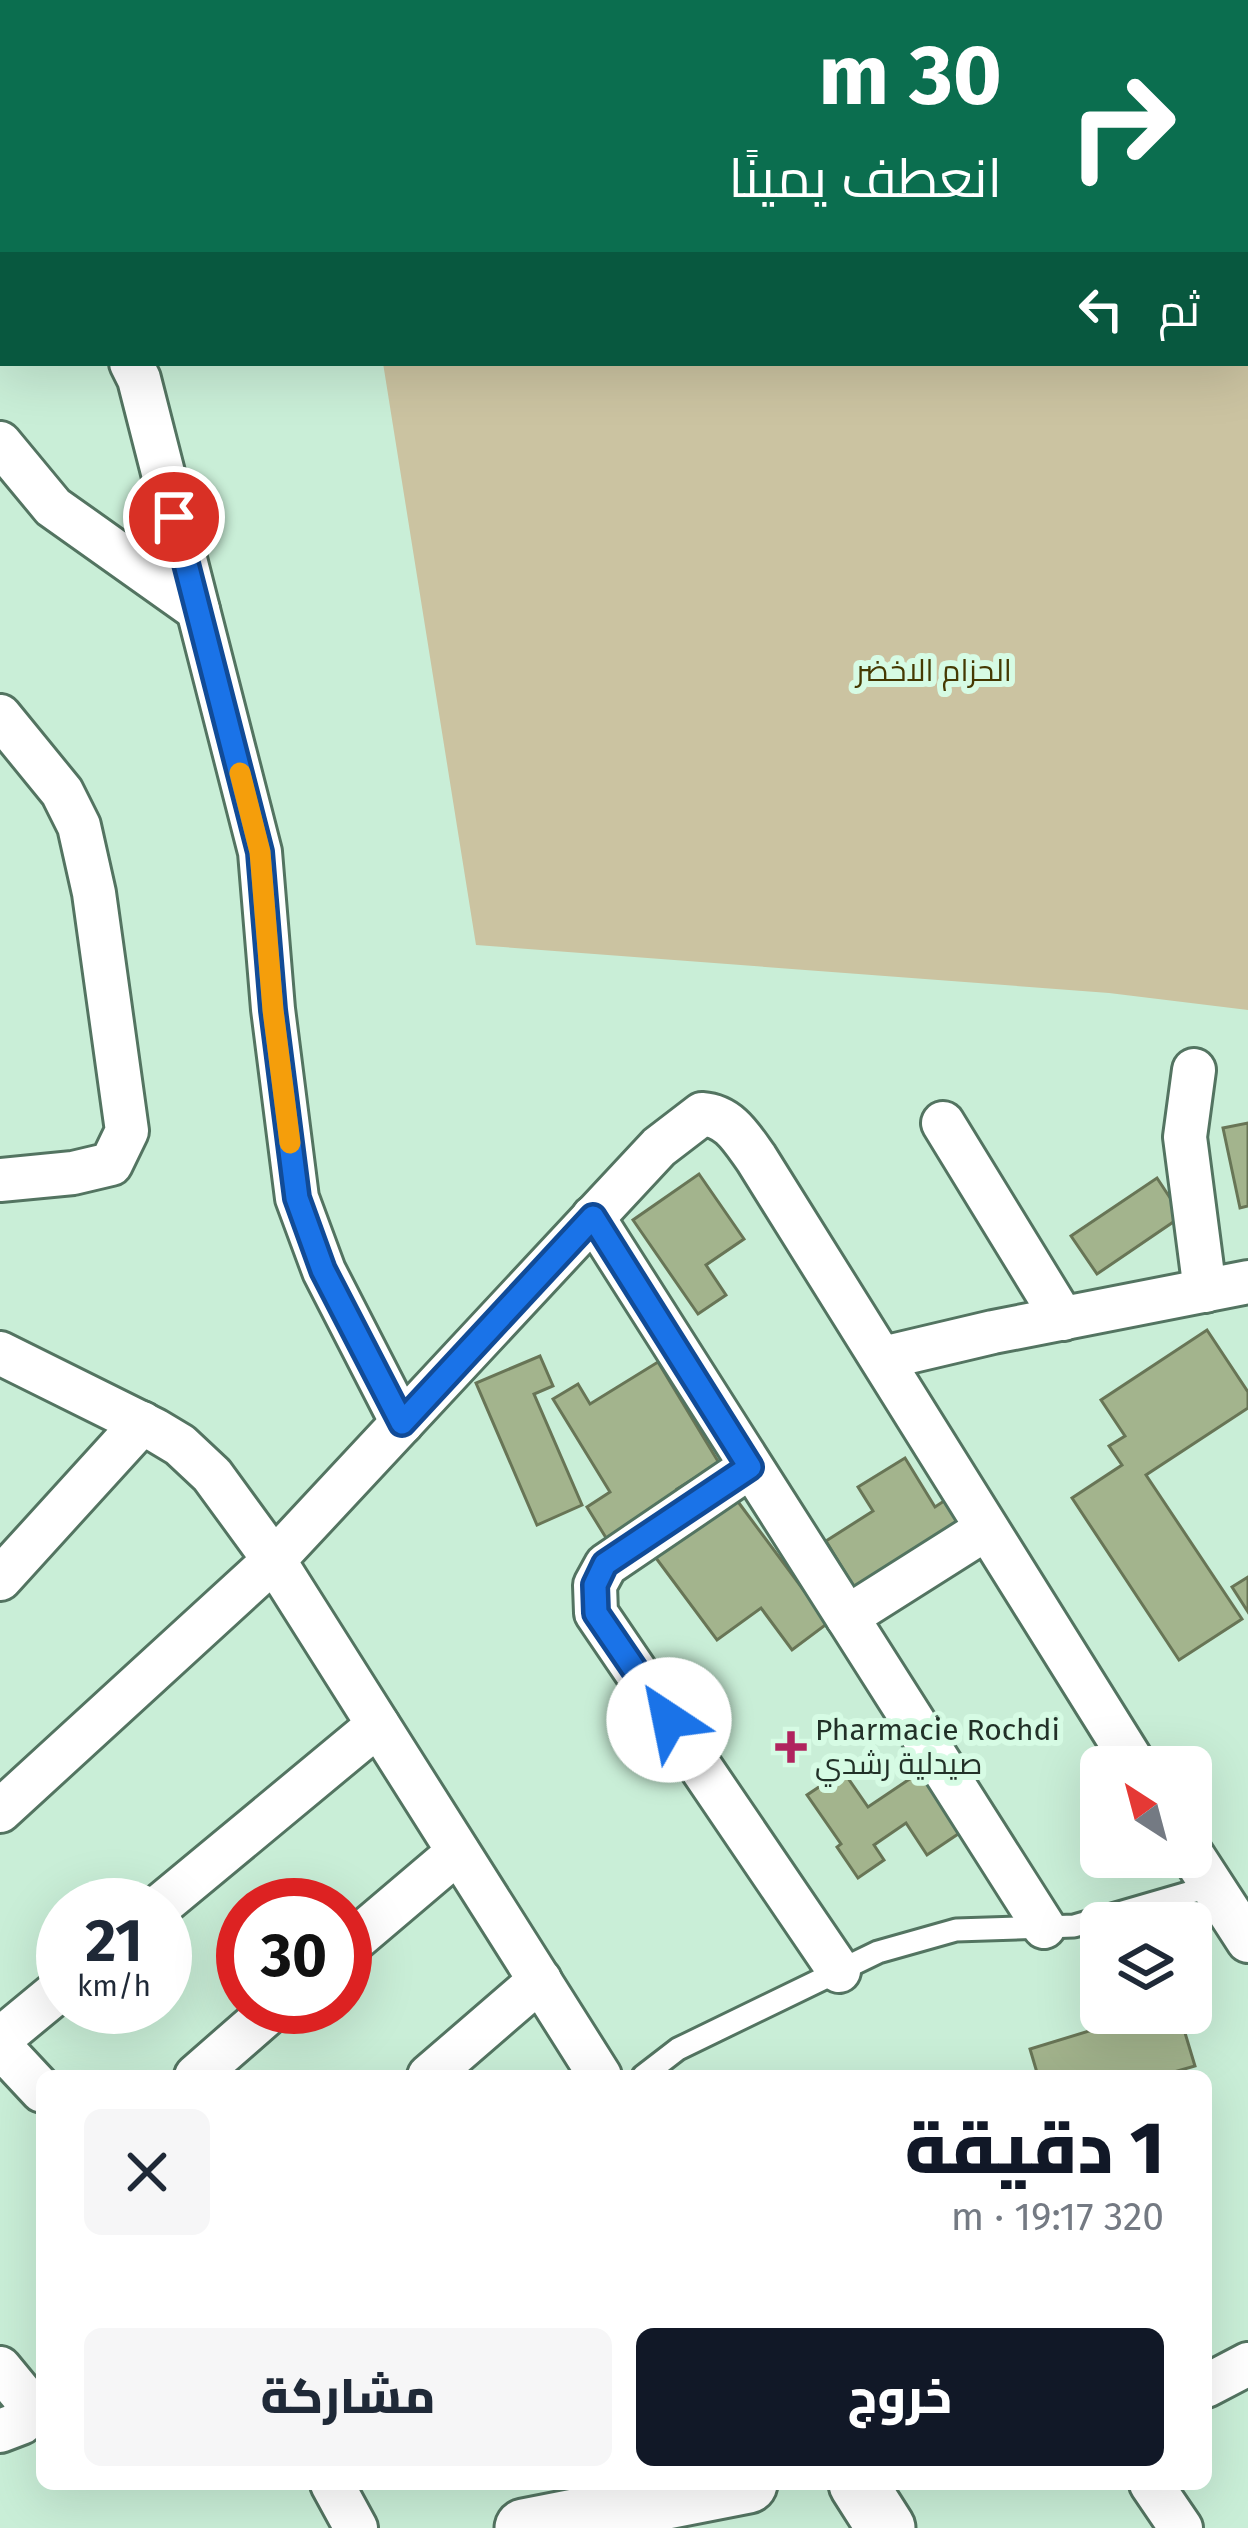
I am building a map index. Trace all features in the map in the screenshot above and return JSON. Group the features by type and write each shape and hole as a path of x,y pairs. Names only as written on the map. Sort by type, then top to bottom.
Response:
{"street":[{"path":"132,366 260,852 273,1010 297,1198 323,1270 402,1423"},
{"path":"0,442 53,507 198,610"},
{"path":"0,716 62,792 79,826 94,893 127,1131 111,1164 0,1180"},
{"path":"1194,1070 1185,1136 1204,1291"},
{"path":"0,1811 274,1560 672,1133 702,1114 717,1115 733,1127 756,1158 1123,1746"},
{"path":"943,1123 1063,1318"},
{"path":"593,1217 1044,1927"},
{"path":"883,1358 1248,1282"},
{"path":"0,1353 180,1445 212,1475 274,1560 596,2070"},
{"path":"0,1579 142,1424"},
{"path":"750,1467 605,1564 595,1585 596,1613 838,1971"},
{"path":"847,1617 986,1529"},
{"path":"192,1879 378,1725"},
{"path":"372,1925 458,1852"},
{"path":"1208,1878 1248,1941"},
{"path":"436,2070 540,1981"},
{"path":"36,2011 0,2042 36,2084"},
{"path":"203,2070 244,2034"},
{"path":"1212,2384 1248,2364"},
{"path":"0,2368 28,2402 21,2422 0,2431"},
{"path":"1212,2386 1248,2380"},
{"path":"524,2528 717,2490"},
{"path":"862,2490 886,2528"},
{"path":"1155,2490 1181,2528"}],"lane":[{"path":"651,2070 678,2049 878,1952 956,1930 1044,1927 1105,1918 1184,1878"}],"green space":[{"name":"الحزام الاخضر","path":"383,366 1248,366 1248,1010 1109,993 476,945"}],"building":[{"path":"1248,1123 1248,1206 1240,1208 1223,1128"},
{"path":"699,1174 744,1239 706,1265 726,1295 698,1314 633,1220"},
{"path":"1157,1178 1182,1216 1097,1274 1071,1236"},
{"path":"1207,1330 1248,1392 1248,1408 1146,1475 1242,1619 1179,1660 1072,1498 1122,1465 1109,1446 1125,1436 1101,1400"},
{"path":"540,1356 553,1386 534,1394 582,1505 537,1525 476,1383"},
{"path":"658,1362 719,1463 677,1489 681,1496 608,1541 587,1507 610,1492 553,1399 578,1384 590,1404"},
{"path":"905,1458 935,1507 947,1499 962,1523 855,1589 826,1541 873,1511 858,1487"},
{"path":"733,1495 828,1623 792,1650 761,1608 717,1640 653,1554"},
{"path":"1248,1577 1248,1612 1232,1587"},
{"path":"923,1770 964,1830 927,1855 906,1823 874,1845 884,1860 858,1878 807,1795 843,1771 868,1807"},
{"path":"1080,2034 1185,2034 1195,2066 1181,2070 1036,2070 1030,2049"}],"slow traffic":[{"path":"240,773 260,852 290,1143"}],"place":[{"name":"Pharmacie Rochdi صيدلية رشدي","path":"791,1747"}],"route":[{"path":"174,517 260,852 273,1010 297,1198 323,1270 402,1423 593,1217 750,1467 605,1564 595,1585 596,1613 669,1720"}]}
